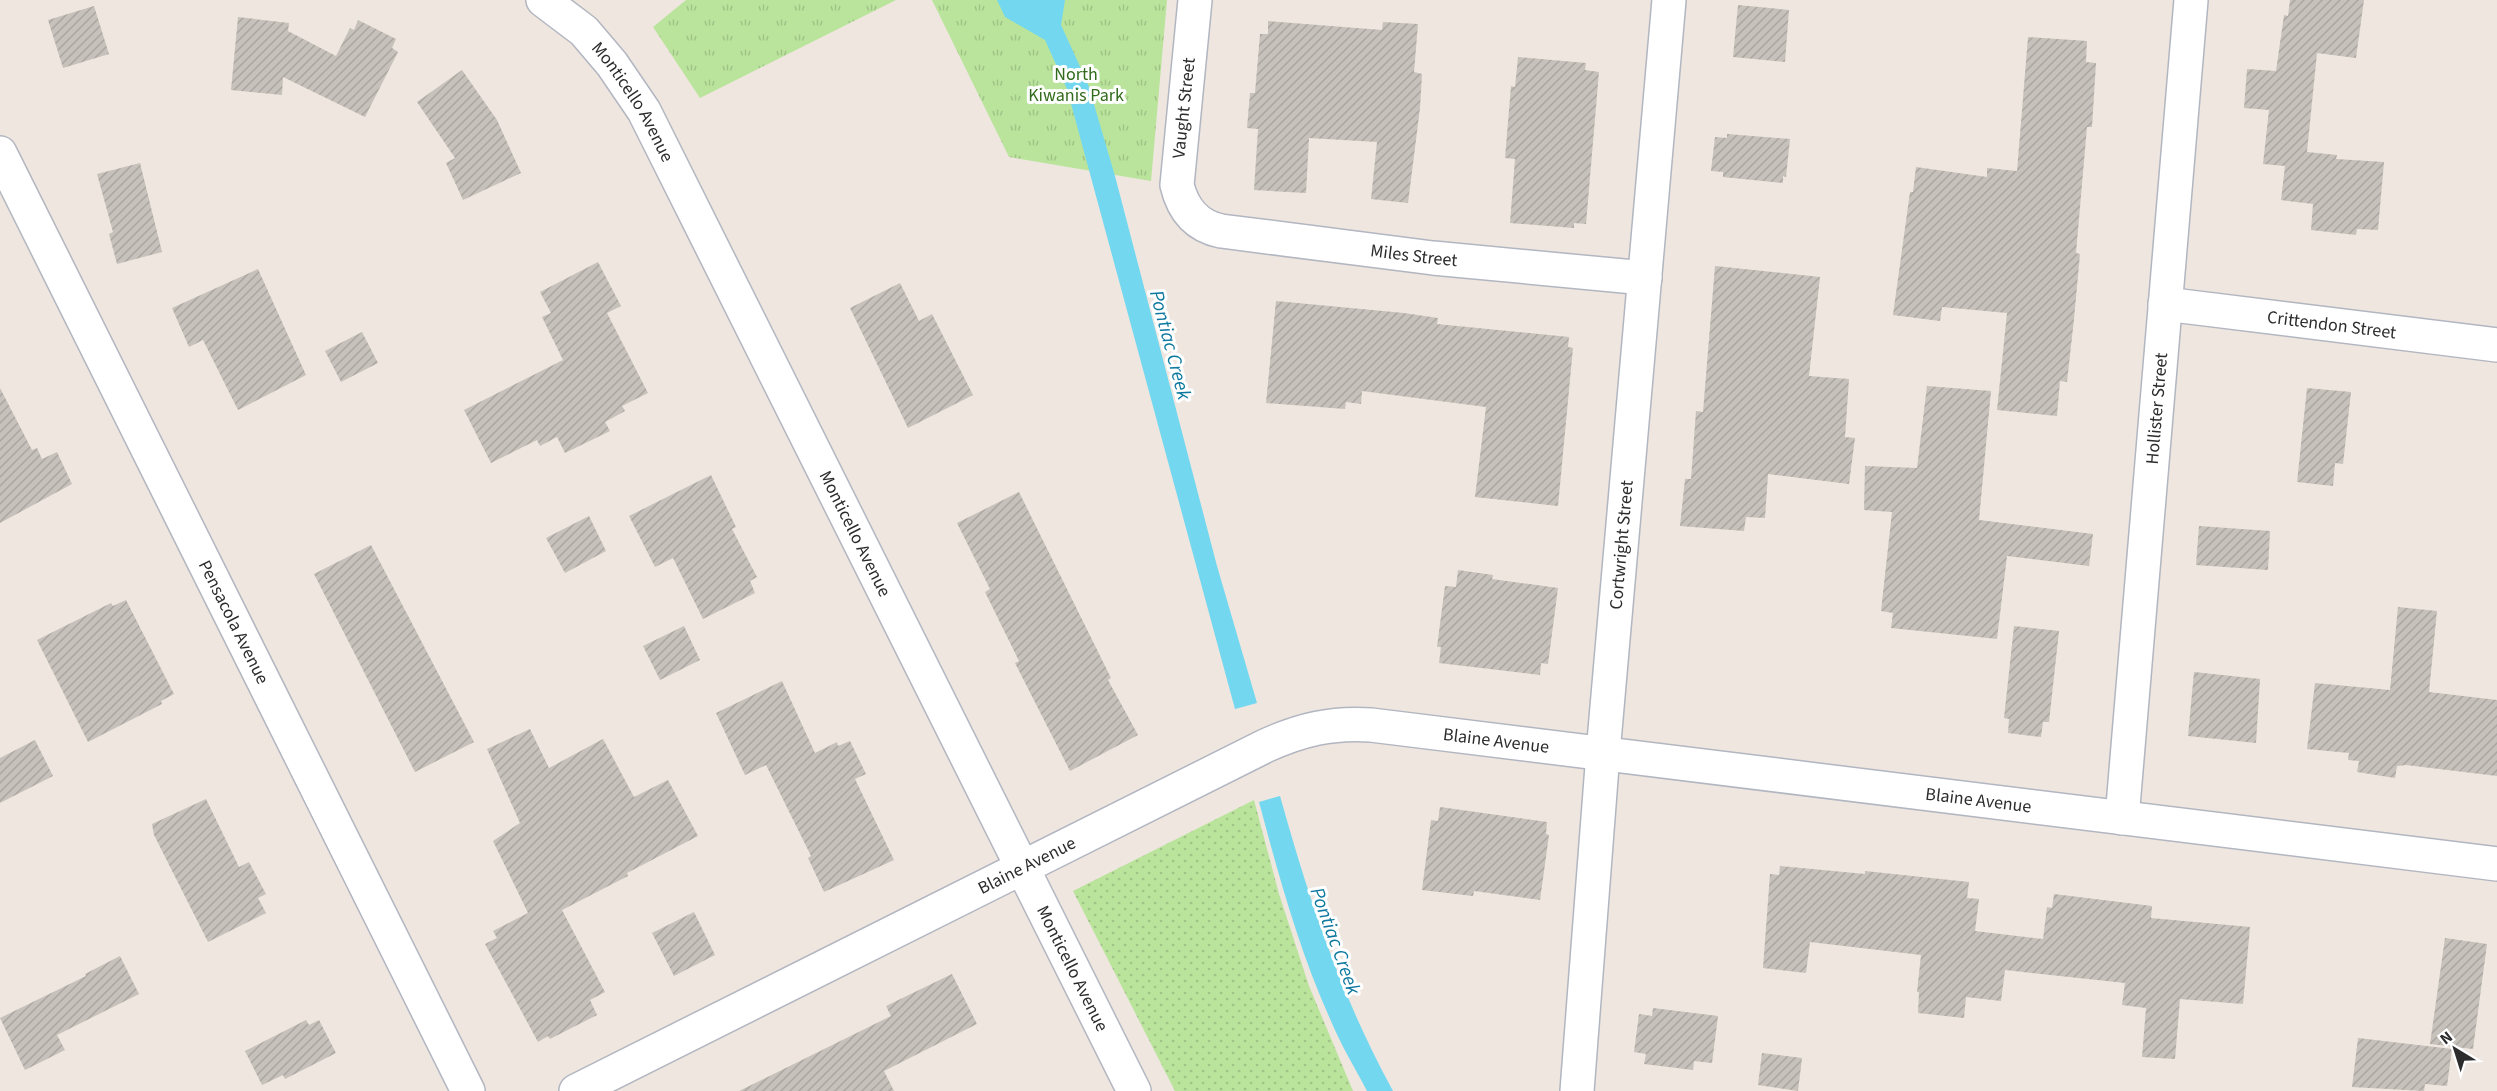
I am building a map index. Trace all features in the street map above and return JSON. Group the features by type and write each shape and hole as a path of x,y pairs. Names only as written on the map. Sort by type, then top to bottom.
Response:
{"street":[{"name":"Monticello Avenue","path":"543,0 584,31 612,64 644,111 1134,1091"},
{"name":"Vaught Street","path":"1189,213 1179,195 1177,177 1195,0"},
{"name":"Cortwright Street","path":"1577,1091 1603,753 1669,0"},
{"name":"Hollister Street","path":"2122,818 2191,0"},
{"name":"Pensacola Avenue","path":"0,153 468,1091"},
{"name":"Miles Street","path":"1189,213 1204,226 1221,231 1433,258 1646,278"},
{"name":"Crittendon Street","path":"2165,304 2497,345"},
{"name":"Blaine Avenue","path":"576,1091 1264,746 1310,729 1339,724 1371,725 1603,753 2497,864"}],"green space":[{"path":"686,0 896,0 700,98 653,27"},
{"name":"North Kiwanis Park","path":"932,0 1167,0 1151,181 1009,157"},
{"path":"1254,800 1279,894 1309,986 1353,1091 1175,1091 1073,891"}],"water":[{"path":"997,0 1065,0 1061,25 1088,84 1115,176 1217,566 1257,703 1235,709 1067,89 1045,40 1005,17"},
{"path":"1280,796 1328,947 1357,1019 1393,1091 1367,1091 1335,1030 1309,967 1282,886 1259,802"}],"building":[{"path":"2290,0 2364,0 2356,58 2317,53 2307,152 2337,155 2336,159 2384,162 2378,230 2357,229 2356,235 2311,230 2313,204 2281,200 2285,166 2263,164 2269,110 2244,108 2247,69 2276,71 2284,15 2288,16"},
{"path":"1738,5 1789,10 1785,62 1733,57"},
{"path":"94,6 109,54 63,68 48,20"},
{"path":"238,17 289,23 288,31 336,56 350,28 354,30 358,20 396,39 392,48 398,52 365,117 283,77 282,95 231,90"},
{"path":"1268,21 1382,30 1383,22 1418,24 1414,72 1422,74 1408,203 1371,199 1377,142 1309,138 1306,193 1254,190 1258,129 1247,128 1250,93 1255,93 1260,34 1268,34"},
{"path":"2028,37 2087,41 2086,62 2096,63 2092,127 2087,127 2076,253 2080,254 2074,319 2067,382 2060,381 2057,416 1997,410 2007,313 1942,307 1940,321 1893,315 1910,192 1913,192 1916,167 1987,177 1987,168 2017,171"},
{"path":"1518,57 1586,63 1585,70 1599,72 1586,224 1574,223 1574,228 1510,223 1515,159 1505,158 1511,86 1515,87"},
{"path":"462,70 497,120 521,173 463,200 446,163 455,158 417,102"},
{"path":"1727,134 1790,139 1786,177 1783,176 1783,183 1723,177 1723,172 1711,171 1715,137 1727,138"},
{"path":"140,163 162,252 117,264 109,234 113,232 97,174"},
{"path":"598,262 621,306 607,313 648,393 622,406 625,411 605,422 610,431 565,453 557,437 540,446 537,440 491,463 464,410 563,360 542,317 551,313 540,292"},
{"path":"1715,266 1820,277 1809,376 1849,379 1845,437 1855,438 1849,484 1768,474 1765,518 1746,517 1744,531 1680,526 1685,479 1691,479 1696,411 1703,412"},
{"path":"258,269 306,375 238,410 203,340 189,347 172,308"},
{"path":"900,283 919,321 932,314 973,395 908,428 850,308"},
{"path":"1276,301 1404,313 1438,318 1437,324 1569,337 1568,347 1573,348 1558,506 1475,497 1486,407 1362,391 1361,404 1346,402 1345,409 1266,403"},
{"path":"362,332 378,363 341,382 325,351"},
{"path":"1927,386 1991,391 1979,520 2093,534 2089,566 2007,556 1997,639 1891,628 1893,613 1881,611 1892,512 1864,510 1865,466 1917,468"},
{"path":"0,388 32,450 37,448 42,459 57,452 72,484 0,523"},
{"path":"2307,388 2351,392 2343,464 2335,463 2333,486 2297,482"},
{"path":"711,475 736,527 732,529 757,577 750,581 755,593 703,619 673,558 655,567 629,516"},
{"path":"1019,492 1111,678 1108,680 1138,735 1070,771 1015,663 1019,661 985,592 990,589 957,523"},
{"path":"589,516 606,551 565,573 546,538"},
{"path":"2199,526 2270,531 2268,570 2196,565"},
{"path":"371,545 474,742 415,772 314,574"},
{"path":"1458,570 1493,575 1492,579 1558,588 1548,664 1541,663 1540,675 1439,663 1441,647 1437,647 1445,586 1456,587"},
{"path":"126,600 174,694 161,701 162,704 88,742 37,640 111,603 113,606"},
{"path":"2398,607 2437,611 2429,692 2497,700 2497,776 2406,765 2397,766 2395,778 2357,772 2359,761 2348,760 2349,753 2307,749 2315,683 2390,690"},
{"path":"684,626 700,660 660,680 643,646"},
{"path":"2014,626 2059,631 2049,722 2043,722 2041,737 2008,733 2009,719 2004,718"},
{"path":"2194,672 2260,679 2256,743 2188,736"},
{"path":"782,681 815,753 837,742 838,746 850,741 866,774 855,779 894,860 824,892 808,858 811,856 766,765 745,775 716,713"},
{"path":"530,729 549,768 603,739 634,797 668,780 698,836 562,910 605,992 590,1000 597,1015 550,1039 548,1036 538,1042 485,944 497,938 493,931 528,913 493,841 520,823 487,749"},
{"path":"35,740 53,776 0,803 0,758"},
{"path":"206,799 239,867 249,862 266,894 258,898 266,913 208,942 154,835 152,824"},
{"path":"1440,807 1547,822 1546,834 1549,835 1540,900 1474,891 1473,896 1422,890 1431,820 1438,821"},
{"path":"1780,866 1865,874 1865,871 1969,882 1967,898 1979,899 1975,931 2043,939 2047,907 2052,908 2054,894 2152,906 2151,918 2250,927 2243,1004 2180,999 2175,1059 2142,1057 2146,1008 2122,1005 2125,983 2005,970 2001,1001 1966,997 1964,1018 1918,1013 1919,992 1917,992 1921,955 1810,942 1806,973 1763,968 1770,874 1779,875"},
{"path":"694,912 715,955 674,976 652,933"},
{"path":"2445,938 2487,944 2473,1049 2430,1044"},
{"path":"120,956 139,994 57,1035 65,1050 25,1070 0,1018 86,976 85,974"},
{"path":"952,974 977,1024 884,1071 894,1091 739,1091 891,1016 886,1006"},
{"path":"1653,1008 1718,1016 1712,1063 1694,1061 1693,1070 1644,1064 1646,1054 1634,1052 1639,1014 1652,1016"},
{"path":"306,1020 309,1025 319,1020 336,1053 285,1079 283,1075 262,1085 245,1051"},
{"path":"2358,1038 2452,1049 2447,1086 2425,1084 2424,1091 2352,1087"},
{"path":"1762,1053 1802,1058 1798,1091 1758,1085"}],"water label":[{"name":"Pontiac Creek","path":"1170,345"},
{"name":"Pontiac Creek","path":"1335,941"}]}
